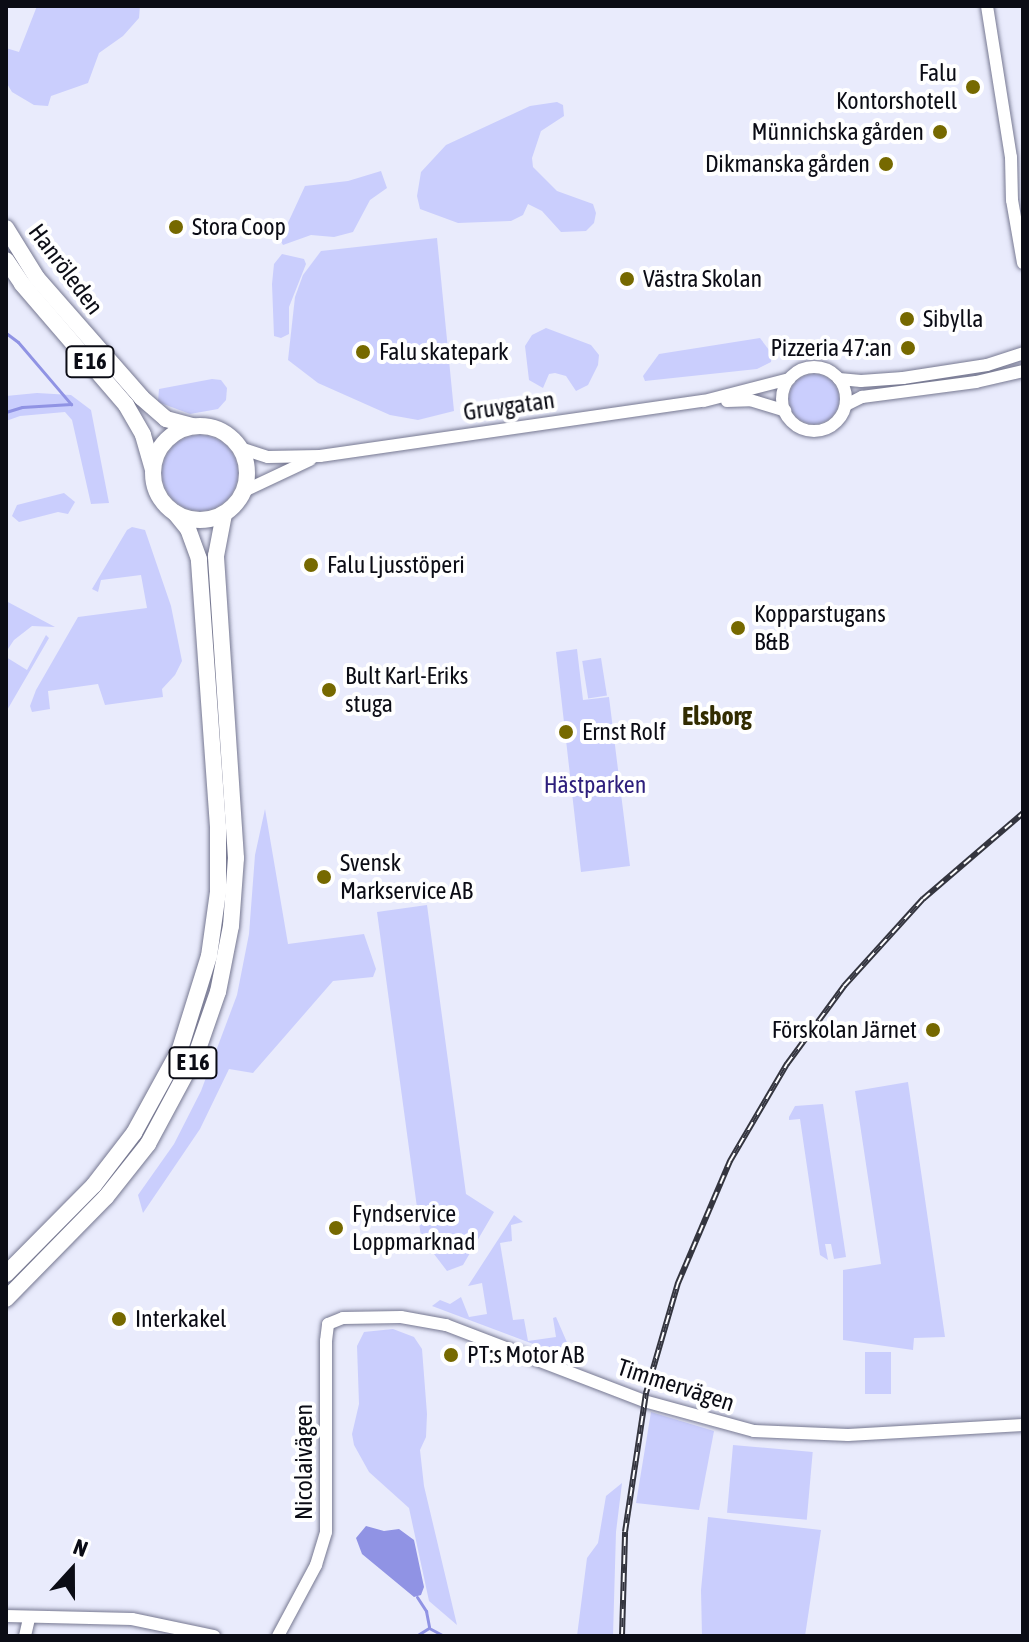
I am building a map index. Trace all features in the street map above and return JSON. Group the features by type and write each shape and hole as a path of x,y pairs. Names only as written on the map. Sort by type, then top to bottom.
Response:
{"highway":[{"name":"Hanröleden","path":"6,228 43,286 142,398 166,419 197,426"},
{"name":"Hanröleden","path":"6,260 22,284 135,417 154,474"},
{"name":"E 16","path":"197,426 218,430 240,448"},
{"path":"154,474 157,455 166,441 178,432 197,426"},
{"path":"175,513 198,520 224,514 244,491 247,473 240,448"},
{"name":"E 16","path":"6,1274 94,1185 140,1124 180,1049 209,956 218,892 218,838 201,574 195,545 175,513 161,498 154,474"},
{"name":"E 16","path":"6,1299 99,1204 148,1144 191,1065 218,992 231,926 236,858 216,556 224,514"}],"street":[{"path":"987,6 1011,157 1012,200 1023,263"},
{"path":"839,379 861,381 933,374 987,365 1023,353"},
{"path":"813,367 826,369 839,379 846,391 846,405 836,423 819,431 801,428 785,411 783,395 789,379 800,370 813,367"},
{"path":"846,405 862,397 976,382 1023,371"},
{"name":"Gruvgatan","path":"240,448 268,457 320,456 704,401 789,379"},
{"name":"Gruvgatan","path":"704,401 750,400 785,411"},
{"name":"Gruvgatan","path":"244,491 320,456"},
{"name":"Timmervägen","path":"328,1324 350,1317 368,1316 446,1325 644,1401 754,1431 848,1435 1023,1425"},
{"name":"Nicolaivägen","path":"278,1636 316,1565 326,1532 328,1324"},
{"path":"6,1616 29,1619 132,1619 214,1636"},
{"path":"25,1636 29,1619"}],"green space":[{"path":"37,6 140,6 139,18 123,36 99,53 88,83 51,96 48,106 34,105 12,92 6,82 6,48 19,52"},
{"path":"557,102 563,105 564,116 541,131 532,158 533,167 557,191 593,204 596,213 594,223 586,231 561,232 542,211 528,204 523,215 511,221 458,223 420,209 417,196 421,172 446,145 530,106"},
{"path":"381,171 387,188 370,200 353,232 334,237 311,235 283,245 280,240 305,186 348,181"},
{"path":"437,238 454,411 418,420 390,415 318,383 288,360 295,297 303,275 321,251"},
{"path":"282,254 304,259 306,264 289,307 289,334 281,338 274,336 272,284 274,264"},
{"path":"546,328 591,345 599,355 598,365 588,385 576,391 566,376 555,373 549,374 543,388 529,380 525,346 532,335"},
{"path":"760,338 772,354 771,362 757,369 645,381 643,376 659,354"},
{"path":"814,374 832,381 839,399 832,417 814,424 796,417 789,399 796,381"},
{"path":"221,380 227,388 226,400 218,409 190,414 158,402 159,389"},
{"path":"37,393 71,395 91,410 109,503 91,504 72,420 65,412 20,416 6,421 6,396"},
{"path":"200,435 215,438 227,446 235,458 238,473 235,488 227,500 215,508 200,511 185,508 173,500 165,488 162,473 165,458 173,446 185,438"},
{"path":"64,493 75,502 68,514 58,512 19,522 12,516 17,505"},
{"path":"132,527 145,530 171,606 182,661 175,675 162,689 163,697 105,705 98,684 48,691 50,709 32,712 30,706 36,690 78,617 147,608 141,575 101,580 98,592 92,589 127,530"},
{"path":"6,601 55,627 32,626 14,640 6,652"},
{"path":"46,635 49,638 6,712 6,657 27,670"},
{"name":"Hästparken","path":"577,649 583,700 609,697 630,866 581,872 556,652"},
{"path":"601,658 607,696 588,699 582,661"},
{"path":"265,809 288,944 364,934 376,969 373,977 333,981 253,1073 229,1069 200,1129 143,1213 138,1195 174,1144 201,1091 237,995 249,934 255,855"},
{"path":"427,905 466,1194 494,1212 463,1265 447,1271 421,1237 377,912"},
{"path":"908,1082 945,1337 914,1338 913,1350 843,1340 843,1270 881,1264 855,1091"},
{"path":"823,1104 846,1257 834,1259 831,1244 825,1244 828,1260 820,1255 800,1119 789,1120 795,1106"},
{"path":"514,1215 523,1222 511,1225 512,1241 500,1243 513,1320 524,1319 528,1341 556,1337 553,1318 556,1317 569,1347 565,1356 432,1306 440,1300 450,1304 461,1297 469,1317 487,1314 482,1283 468,1286"},
{"path":"393,1329 414,1337 422,1349 427,1414 426,1437 420,1450 424,1486 457,1625 429,1601 409,1508 369,1472 354,1445 352,1434 359,1404 357,1346 364,1332"},
{"path":"865,1352 891,1352 891,1394 865,1394"},
{"path":"651,1412 714,1431 699,1510 636,1503"},
{"path":"733,1445 813,1452 807,1520 727,1513"},
{"path":"622,1483 616,1532 613,1636 577,1636 587,1558 598,1543 606,1496"},
{"path":"708,1517 821,1530 805,1636 702,1636 701,1590"}],"water":[{"path":"366,1526 384,1531 399,1529 414,1540 424,1587 421,1595 414,1597 362,1554 356,1538"}],"waterway":[{"path":"6,333 18,342 71,404 22,407 6,412"},
{"path":"417,1597 426,1611 429,1627"},
{"path":"416,1636 429,1628 444,1636"}],"railway":[{"path":"622,1636 625,1532 646,1393 678,1283 730,1161 787,1064 844,986 923,899 1023,813"}],"place":[{"name":"Falu Kontorshotell","path":"973,87"},
{"name":"Münnichska gården","path":"940,132"},
{"name":"Dikmanska gården","path":"886,164"},
{"name":"Stora Coop","path":"176,227"},
{"name":"Västra Skolan","path":"627,279"},
{"name":"Sibylla","path":"907,319"},
{"name":"Pizzeria 47:an","path":"908,348"},
{"name":"Falu skatepark","path":"363,352"},
{"name":"Falu Ljusstöperi","path":"311,565"},
{"name":"Kopparstugans B&B","path":"738,628"},
{"name":"Bult Karl-Eriks stuga","path":"329,690"},
{"name":"Ernst Rolf","path":"566,732"},
{"name":"Svensk Markservice AB","path":"324,877"},
{"name":"Förskolan Järnet","path":"933,1030"},
{"name":"Fyndservice Loppmarknad","path":"336,1228"},
{"name":"Interkakel","path":"119,1319"},
{"name":"PT:s Motor AB","path":"451,1355"}],"district":[{"name":"Elsborg","path":"717,717"}]}
